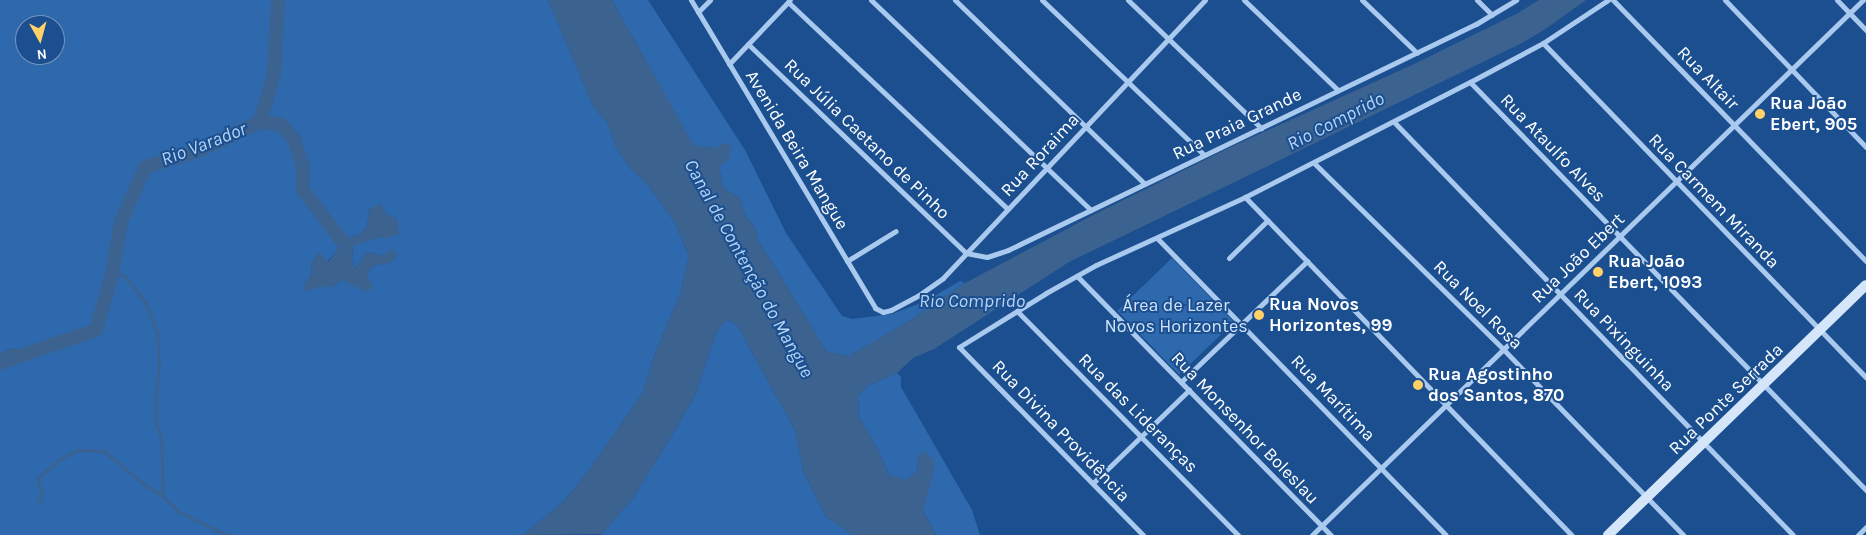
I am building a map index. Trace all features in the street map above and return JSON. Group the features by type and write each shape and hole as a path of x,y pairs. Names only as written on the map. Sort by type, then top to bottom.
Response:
{"street":[{"name":"Avenida Beira Mangue","path":"691,0 875,308 883,312"},
{"path":"698,12 710,0"},
{"path":"871,0 1091,210"},
{"path":"955,0 1145,184"},
{"path":"1042,0 1204,155"},
{"path":"1128,0 1261,128"},
{"name":"Rua Roraima","path":"883,312 891,310 929,289 966,254 1205,0"},
{"path":"1244,0 1338,90"},
{"path":"1362,0 1417,53"},
{"path":"1477,0 1492,15"},
{"name":"Rua Praia Grande","path":"966,254 981,257 997,254 1417,53 1492,15 1516,0"},
{"path":"1017,311 1077,276 1118,255 1245,197 1394,122 1543,43 1608,0"},
{"name":"Rua Altair","path":"1613,0 1866,261"},
{"path":"1725,0 1866,147"},
{"path":"1837,0 1866,30"},
{"name":"Rua João Ebert","path":"1312,535 1863,0"},
{"path":"729,64 790,1 1008,209"},
{"name":"Rua Carmem Miranda","path":"1543,43 1866,377"},
{"name":"Rua Júlia Caetano de Pinho","path":"748,44 966,254"},
{"name":"Rua Ataulfo Alves","path":"1470,82 1866,490"},
{"name":"Rua Pixinguinha","path":"1394,122 1793,535"},
{"name":"Rua Noel Rosa","path":"1314,163 1503,349 1682,535"},
{"path":"1245,197 1571,535"},
{"path":"1229,258 1268,220"},
{"path":"847,261 896,231"},
{"name":"Rua Marítima","path":"1157,238 1446,535"},
{"path":"1181,382 1307,261"},
{"name":"Rua Monsenhor Boleslau","path":"1077,276 1331,535"},
{"name":"Rua Ponte Serrada","path":"1608,535 1866,286"},
{"name":"Rua Divina Providência","path":"1017,311 959,347 1144,535"},
{"name":"Rua das Lideranças","path":"1017,311 1238,535"},
{"path":"1092,483 1188,390"},
{"path":"1858,535 1866,527"}],"green space":[{"path":"0,0 548,0 594,108 607,122 616,147 630,168 647,184 674,221 689,256 680,294 656,351 643,392 590,469 563,502 523,535 0,535 0,369 30,352 12,348 0,354","holes":["370,208 397,219 386,238 377,238 353,245 352,260 355,269 367,252 383,256 392,262 373,266 367,274 342,280 332,287 304,285 312,274 311,264 319,253 327,262 336,252 342,241 362,233 367,225"]},
{"path":"612,0 648,0 745,150 786,233 842,316 852,319 892,314 926,301 960,281 965,283 909,321 849,356 827,352 757,238 755,227 746,217 740,198 723,188 716,148 694,147"},
{"name":"Área de Lazer Novos Horizontes","path":"1172,258 1234,322 1179,375 1117,311"},
{"path":"726,320 737,325 795,430 803,470 825,516 853,535 601,535 633,498 676,429 695,395 717,331"},
{"path":"897,373 901,377 901,387 972,510 980,535 936,535 923,511 923,505 934,470 919,455 917,471 906,481 889,475 879,451 859,417 858,396 867,386"}],"water":[{"path":"548,0 612,0 694,146 716,148 723,143 732,145 731,150 728,151 730,159 719,166 723,188 740,198 746,217 755,227 757,238 827,352 849,356 909,321 965,283 1097,213 1235,145 1412,65 1518,13 1539,0 1586,0 1544,30 1520,44 1069,262 934,349 913,358 897,373 867,386 858,396 859,417 879,451 889,475 906,480 917,471 919,455 924,451 934,460 934,470 923,511 936,535 853,535 825,516 803,470 795,430 737,325 727,320 717,331 695,395 676,429 633,498 602,534 523,535 563,502 590,469 643,392 656,351 680,294 689,256 674,221 647,184 630,168 616,147 607,122 594,108"},
{"path":"381,203 386,214 397,219 399,234 386,238 377,238 353,246 352,260 355,269 367,252 383,256 390,249 398,254 392,262 373,266 367,274 373,287 367,292 342,280 332,287 318,287 305,292 304,285 312,274 311,264 319,253 328,262 342,241 362,233 367,225 370,209"},
{"path":"12,348 31,352 0,369 0,354"}],"waterway":[{"name":"Rio Varador","path":"0,363 96,330 112,275 121,222 145,167 198,151 260,122 274,74 278,0"},
{"path":"260,122 280,124 294,139 303,166 303,190 342,241"},
{"path":"39,503 42,496 37,479 60,459 78,450 104,451 144,484 163,496 161,438 156,424 156,392 159,366 157,333 145,302 124,276 112,275"},
{"path":"163,496 179,512 227,535"}],"place":[{"name":"Rua João Ebert, 905","path":"1760,114"},
{"name":"Rua João Ebert, 1093","path":"1598,272"},
{"name":"Rua Novos Horizontes, 99","path":"1259,315"},
{"name":"Rua Agostinho dos Santos, 870","path":"1418,385"}],"water label":[{"name":"Rio Comprido","path":"1336,122"},
{"name":"Canal de Contenção do Mangue","path":"748,269"},
{"name":"Rio Comprido","path":"972,302"}]}
